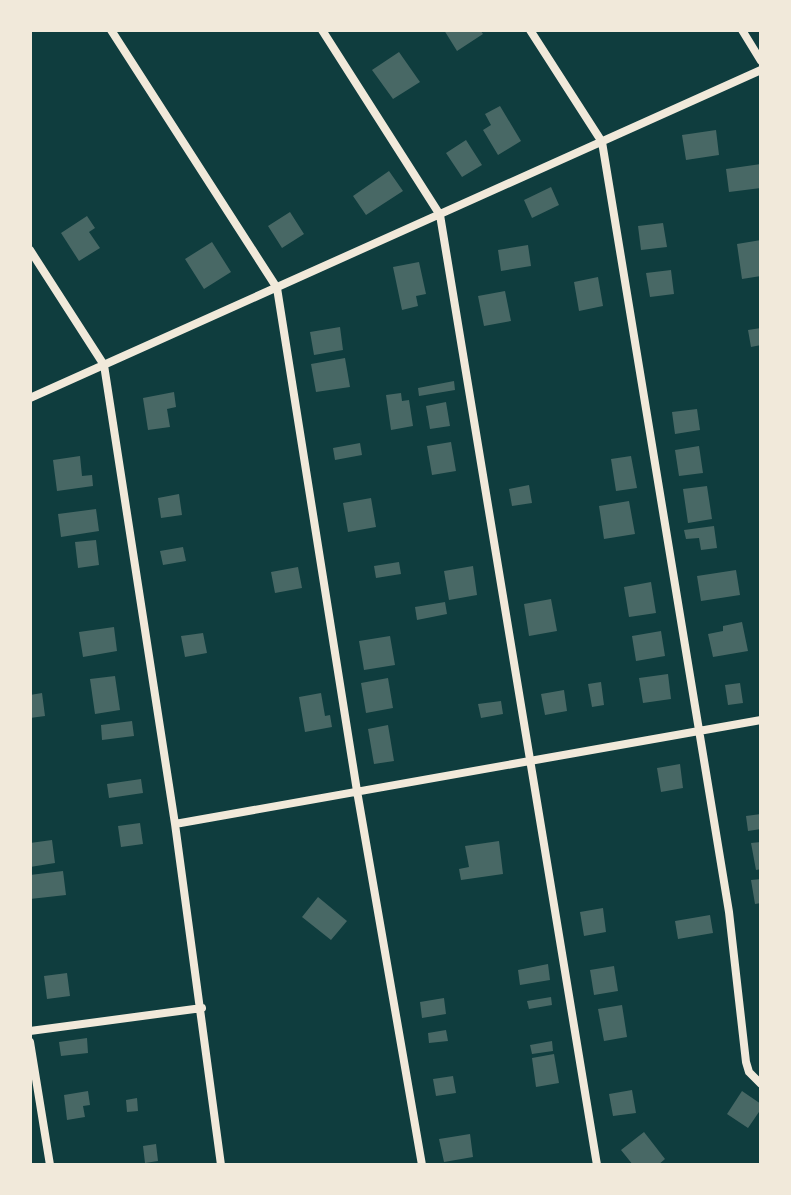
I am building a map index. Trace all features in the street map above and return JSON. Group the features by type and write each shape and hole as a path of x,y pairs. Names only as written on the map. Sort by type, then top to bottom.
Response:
{"street":[{"path":"111,30 277,288 357,791 422,1165"},
{"path":"322,30 440,215 597,1165"},
{"path":"530,30 602,142 729,912 746,1062 749,1072 761,1084"},
{"path":"742,30 761,61"},
{"path":"30,398 761,70"},
{"path":"30,250 104,365 202,1008 221,1165"},
{"path":"175,824 761,720"},
{"path":"30,1031 202,1008"},
{"path":"30,1042 50,1165"}],"building":[{"path":"444,30 480,30 483,34 457,51"},
{"path":"399,52 420,82 393,99 372,70"},
{"path":"500,106 521,141 498,155 483,130 491,125 485,114"},
{"path":"716,130 719,155 686,160 682,135"},
{"path":"466,140 482,165 462,177 446,153"},
{"path":"761,164 761,188 729,192 726,169"},
{"path":"389,171 403,191 366,215 353,196"},
{"path":"551,187 559,205 532,218 524,200"},
{"path":"290,212 304,234 282,248 268,226"},
{"path":"87,216 95,228 89,232 100,248 79,261 61,233"},
{"path":"663,223 667,247 641,250 638,226"},
{"path":"761,240 761,276 742,279 737,244"},
{"path":"212,242 231,272 204,289 185,259"},
{"path":"528,245 531,266 501,271 498,250"},
{"path":"419,262 426,294 416,296 418,306 402,310 393,267"},
{"path":"671,270 674,294 650,297 646,273"},
{"path":"598,277 603,306 579,311 574,282"},
{"path":"505,291 511,321 484,326 478,296"},
{"path":"340,327 343,350 314,355 310,332"},
{"path":"761,328 761,345 751,347 748,330"},
{"path":"345,358 350,387 316,392 311,364"},
{"path":"454,381 455,390 419,396 418,388"},
{"path":"174,392 176,407 167,409 170,427 148,430 143,398"},
{"path":"401,393 402,401 409,400 413,426 391,430 386,395"},
{"path":"446,402 450,426 430,429 426,406"},
{"path":"697,409 700,430 675,434 672,412"},
{"path":"451,442 456,471 432,475 427,446"},
{"path":"360,443 362,455 335,460 333,448"},
{"path":"699,446 703,473 679,476 675,450"},
{"path":"80,456 82,476 92,475 93,486 57,491 53,460"},
{"path":"631,456 637,488 616,491 611,459"},
{"path":"529,485 532,503 512,506 509,489"},
{"path":"707,486 712,519 688,523 683,489"},
{"path":"179,494 182,515 161,518 158,498"},
{"path":"371,498 376,527 348,532 343,503"},
{"path":"629,501 635,534 604,539 599,506"},
{"path":"96,509 99,531 61,537 58,514"},
{"path":"714,526 717,548 701,550 699,538 686,539 684,530"},
{"path":"96,540 99,565 78,568 75,542"},
{"path":"183,547 186,561 163,565 160,551"},
{"path":"399,562 401,574 376,578 374,566"},
{"path":"473,566 477,595 449,600 444,571"},
{"path":"298,567 302,588 275,593 271,572"},
{"path":"736,570 740,595 701,601 697,576"},
{"path":"651,582 656,613 629,617 624,587"},
{"path":"551,599 557,631 529,636 524,604"},
{"path":"445,602 447,614 417,620 415,607"},
{"path":"742,622 748,651 713,657 708,634 723,631 723,626"},
{"path":"114,627 117,651 83,657 79,632"},
{"path":"661,631 665,656 636,661 632,636"},
{"path":"203,633 207,653 185,657 181,636"},
{"path":"390,636 395,665 364,670 359,641"},
{"path":"668,674 671,699 643,703 639,678"},
{"path":"115,676 120,710 95,714 90,679"},
{"path":"388,678 393,708 366,713 361,683"},
{"path":"601,682 604,705 592,707 588,684"},
{"path":"740,683 743,703 728,705 725,685"},
{"path":"564,690 567,711 545,715 541,694"},
{"path":"42,693 45,716 30,718 30,695"},
{"path":"321,693 325,716 330,715 332,727 305,732 299,697"},
{"path":"501,701 503,714 481,718 478,704"},
{"path":"132,721 134,736 102,740 101,725"},
{"path":"388,725 394,761 374,764 368,729"},
{"path":"680,764 683,788 661,792 657,768"},
{"path":"141,779 143,793 109,798 107,784"},
{"path":"761,814 761,829 748,831 746,816"},
{"path":"140,823 143,844 121,847 118,826"},
{"path":"52,840 55,863 30,867 30,843"},
{"path":"499,841 503,874 461,880 459,869 469,867 465,846"},
{"path":"761,842 761,869 756,870 751,843"},
{"path":"63,871 66,895 30,899 30,875"},
{"path":"761,879 761,903 755,904 751,880"},
{"path":"318,897 347,921 331,940 302,917"},
{"path":"603,908 606,932 584,936 580,912"},
{"path":"710,915 713,933 678,939 675,921"},
{"path":"548,964 550,980 520,985 518,970"},
{"path":"614,966 618,991 594,995 590,970"},
{"path":"67,973 70,996 47,999 44,976"},
{"path":"551,997 552,1005 529,1009 527,1001"},
{"path":"444,998 446,1014 422,1018 420,1002"},
{"path":"622,1005 627,1037 604,1041 598,1009"},
{"path":"446,1030 448,1041 429,1043 428,1033"},
{"path":"87,1038 88,1053 61,1056 59,1042"},
{"path":"552,1041 553,1051 532,1054 530,1045"},
{"path":"554,1054 559,1083 536,1087 532,1058"},
{"path":"453,1076 456,1093 436,1096 433,1079"},
{"path":"632,1090 636,1113 613,1116 609,1094"},
{"path":"88,1091 90,1105 83,1106 85,1117 67,1120 64,1095"},
{"path":"742,1091 761,1104 748,1128 727,1114"},
{"path":"137,1098 138,1111 127,1112 126,1100"},
{"path":"644,1132 665,1159 658,1165 633,1165 621,1150"},
{"path":"470,1134 473,1157 444,1162 439,1139"},
{"path":"156,1144 158,1161 145,1163 143,1146"}]}
